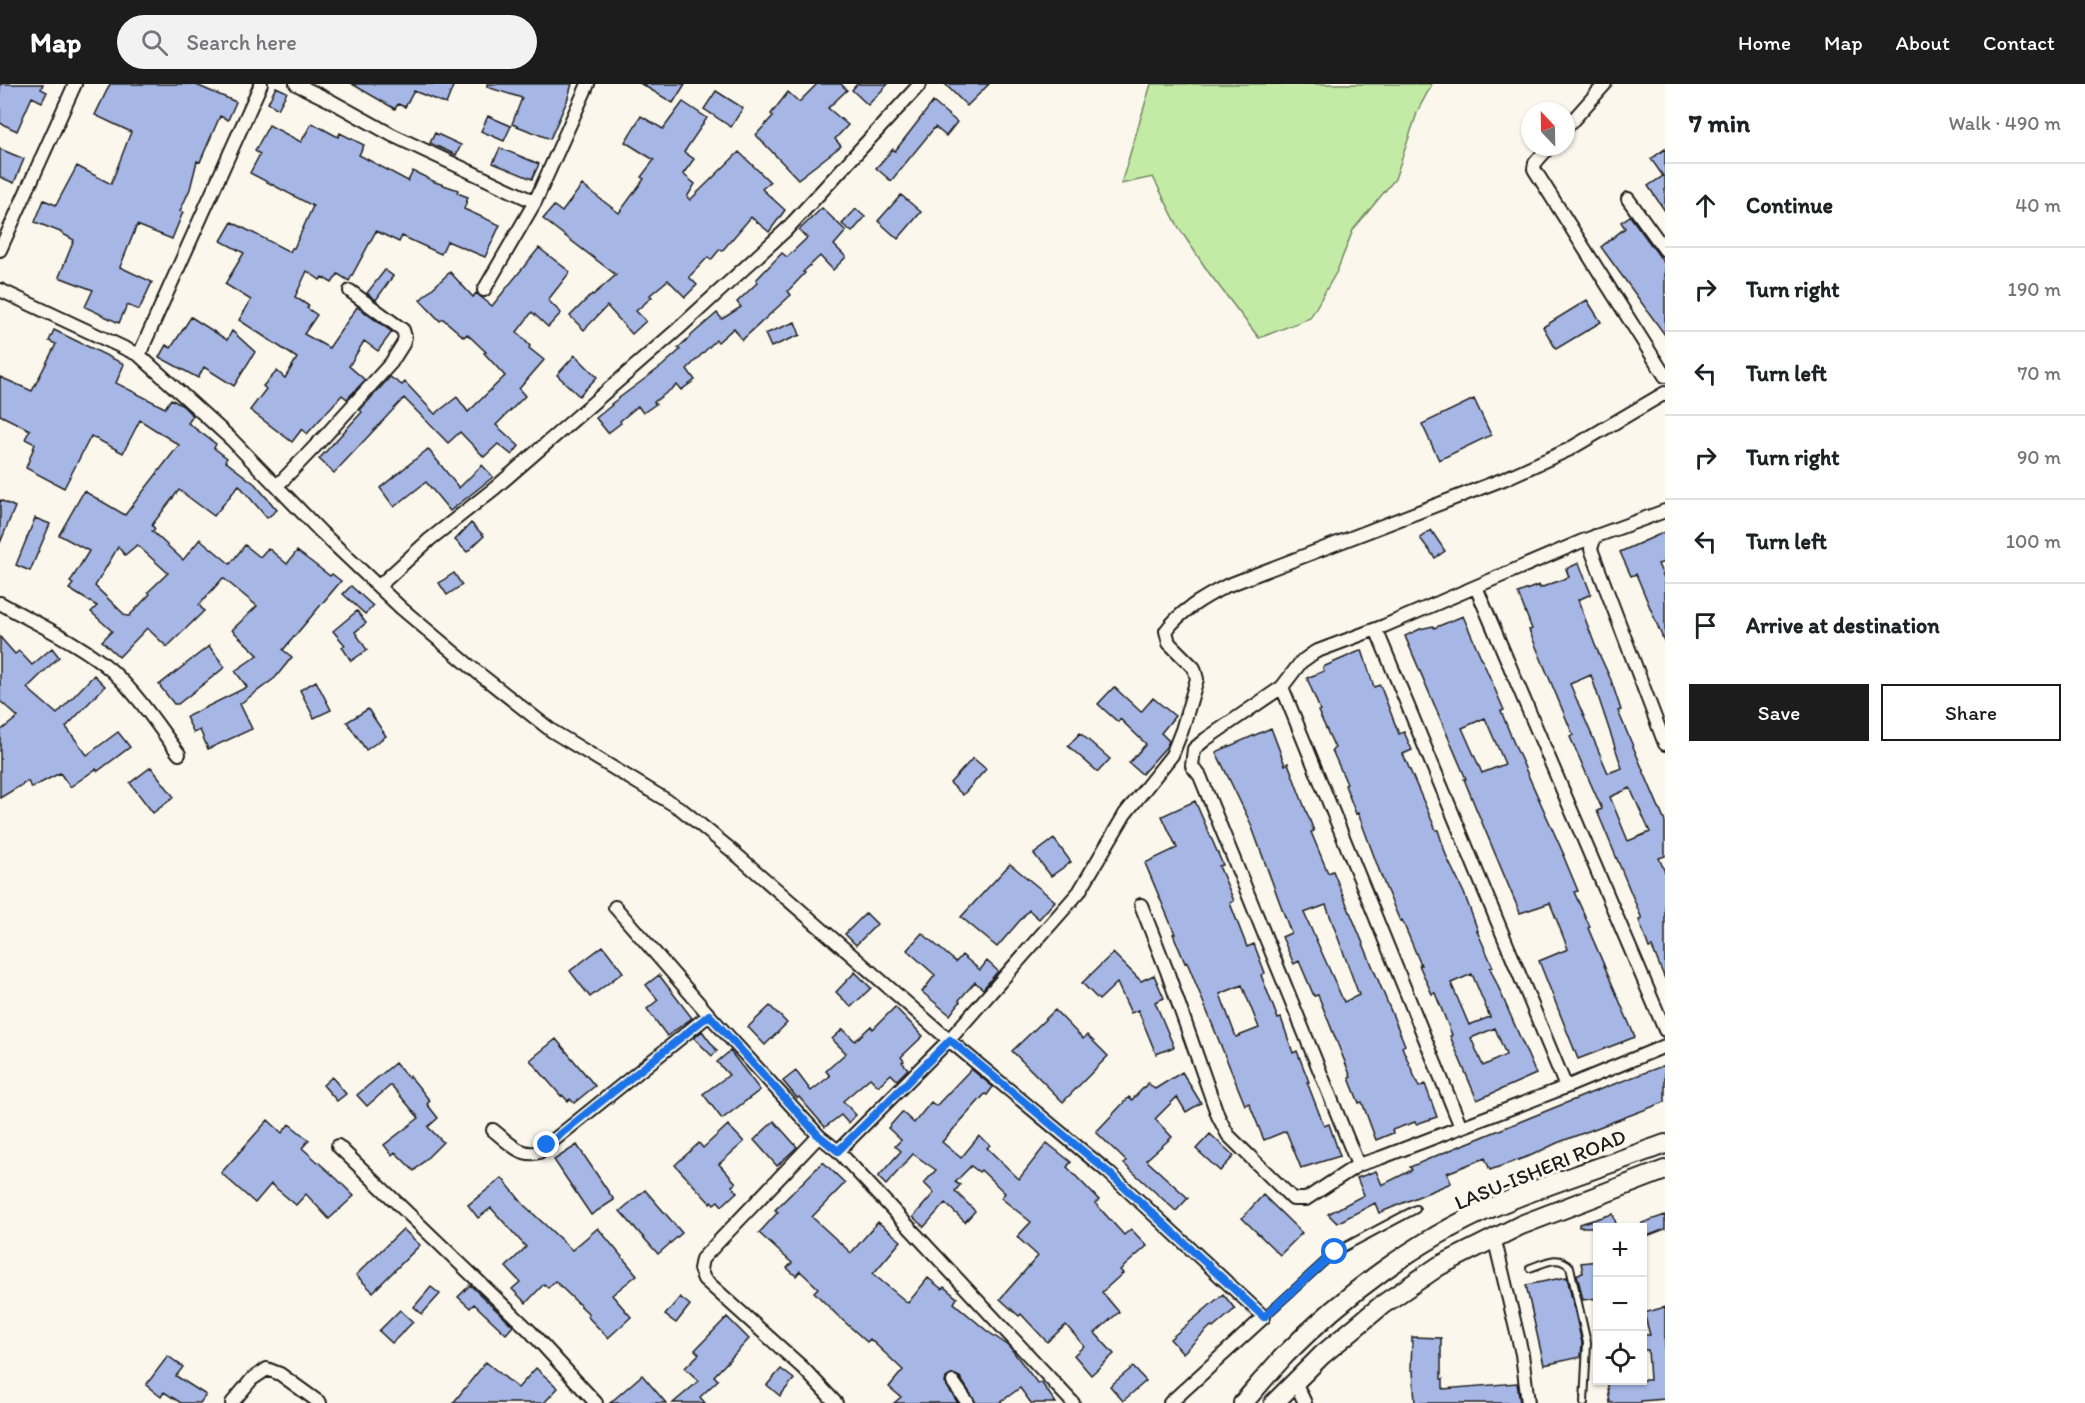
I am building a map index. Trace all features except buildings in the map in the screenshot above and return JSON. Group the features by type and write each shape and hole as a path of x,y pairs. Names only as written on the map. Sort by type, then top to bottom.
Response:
{"main road":[{"name":"LASU-ISHERI ROAD","path":"1243,1403 1285,1355 1328,1315 1375,1276 1438,1236 1493,1208 1665,1144"},
{"path":"1274,1403 1322,1355 1382,1305 1439,1266 1494,1237 1665,1170"}],"street":[{"path":"0,250 75,84"},
{"path":"139,355 261,84"},
{"path":"296,84 392,135 535,202"},
{"path":"484,290 535,202 588,84"},
{"path":"379,586 429,540 495,488 678,329 786,230 920,84"},
{"path":"1575,118 1605,84"},
{"path":"1541,156 1534,163 1534,170 1665,376"},
{"path":"1628,200 1665,250"},
{"path":"0,290 139,355 231,439 401,608 552,731 681,809 730,849 950,1040 1108,1172 1264,1317 1170,1403"},
{"path":"276,486 376,380 404,344 403,330 350,291"},
{"path":"838,1151 950,1040 1079,892 1125,814 1172,755 1197,679 1194,668 1169,643 1166,631 1172,623 1209,595 1226,586 1503,479 1568,450 1665,393"},
{"path":"1358,1165 1200,776 1192,766 1194,750 1282,687 1301,662 1315,652 1376,629 1595,536 1665,511"},
{"path":"1595,536 1591,549 1665,744"},
{"path":"1476,586 1665,1030"},
{"path":"0,603 90,654 112,671 142,703 179,754"},
{"path":"1376,629 1566,1087"},
{"path":"1282,687 1461,1127"},
{"path":"1141,904 1167,970 1218,1116 1228,1135 1293,1199 1306,1199 1358,1165 1566,1087 1665,1046"},
{"path":"615,907 819,1136 838,1151 1073,1403"},
{"path":"493,1130 523,1152 532,1154 539,1152 709,1015"},
{"path":"819,1136 702,1259 700,1269 704,1279 803,1368 836,1403"},
{"path":"339,1146 530,1331 596,1403"},
{"path":"1494,1237 1522,1354 1528,1403"},
{"path":"232,1403 252,1379 267,1369 280,1374 320,1403"},
{"path":"953,1382 968,1403"},
{"path":"1295,1382 1305,1403"}],"lane":[{"path":"1264,1317 1335,1252 1416,1209"},
{"path":"1530,1268 1556,1259 1565,1261 1570,1267 1587,1343 1584,1403"}],"green space":[{"path":"1151,84 1432,84 1418,110 1395,179 1353,230 1337,271 1310,318 1259,338 1209,273 1179,228 1153,177 1121,184"}],"route":[{"path":"547,1145 709,1015 819,1136 838,1151 950,1040 1108,1172 1264,1317 1335,1252"}]}
